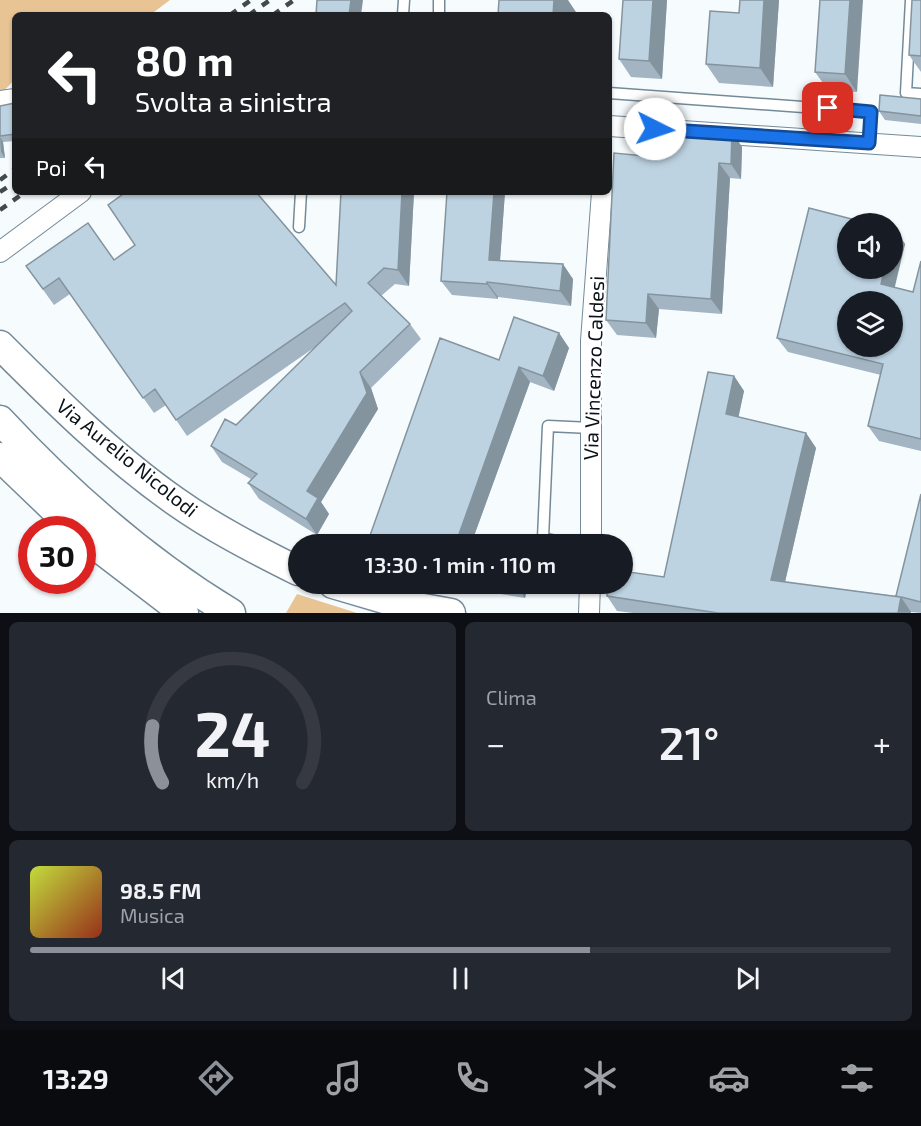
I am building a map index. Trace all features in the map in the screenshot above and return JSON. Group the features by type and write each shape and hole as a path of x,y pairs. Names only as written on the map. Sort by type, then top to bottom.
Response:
{"street":[{"path":"612,126 921,147"},
{"path":"0,252 77,195"},
{"name":"Via Vincenzo Caldesi","path":"591,534 591,341 602,195"},
{"name":"Via Aurelio Nicolodi","path":"0,345 68,412 175,501 227,534 288,566"},
{"path":"0,420 68,489 112,543 184,613"},
{"path":"0,457 61,516"},
{"path":"96,539 112,543 231,613"},
{"path":"367,594 401,604 451,613"},
{"path":"589,613 590,594"}],"lane":[{"path":"911,0 906,93 921,94"},
{"path":"612,93 871,112 869,143"},
{"path":"299,227 301,195"},
{"path":"543,534 548,426 591,428"}],"shaded area":[{"path":"0,0 170,0 154,12 12,12 12,82 2,93 0,92"},
{"path":"297,594 357,613 286,613"}],"building":[{"path":"317,0 351,0 349,12 316,12"},
{"path":"499,0 554,0 553,12 498,12"},
{"path":"623,0 653,0 649,61 619,59"},
{"path":"740,0 764,0 760,68 706,64 710,11 739,13"},
{"path":"820,0 850,0 845,74 815,72"},
{"path":"912,0 921,0 921,56 909,55"},
{"path":"880,95 921,99 921,116 879,111"},
{"path":"12,104 12,134 0,136 0,106"},
{"path":"668,128 732,132 731,164 719,163 711,299 648,294 646,323 606,320 614,153 666,158"},
{"path":"122,195 259,195 336,285 341,195 402,195 398,270 384,268 368,283 410,324 360,372 367,393 307,491 318,498 306,519 248,483 257,474 211,446 225,419 236,425 352,311 345,303 176,420 155,389 143,398 59,278 43,289 26,266 88,223 114,260 135,245 108,205"},
{"path":"447,195 494,195 489,260 563,264 560,291 487,282 487,284 441,281"},
{"path":"809,208 837,215 837,279 882,279 881,284 913,292 921,261 921,439 868,426 883,364 854,357 903,357 903,291 837,291 837,353 777,338"},
{"path":"514,317 559,333 543,376 519,367 459,534 371,534 440,338 499,360"},
{"path":"708,372 734,376 726,414 806,433 771,580 900,597 896,596 921,494 921,602 901,597 898,613 718,613 607,596 607,594 633,594 633,573 664,577"}],"railway":[{"path":"234,12 251,0"},
{"path":"253,12 270,0"},
{"path":"277,12 294,0"},
{"path":"0,180 12,171"},
{"path":"0,192 12,184"},
{"path":"0,210 21,195"}],"route":[{"path":"655,129 869,143 871,112 828,108"}]}
